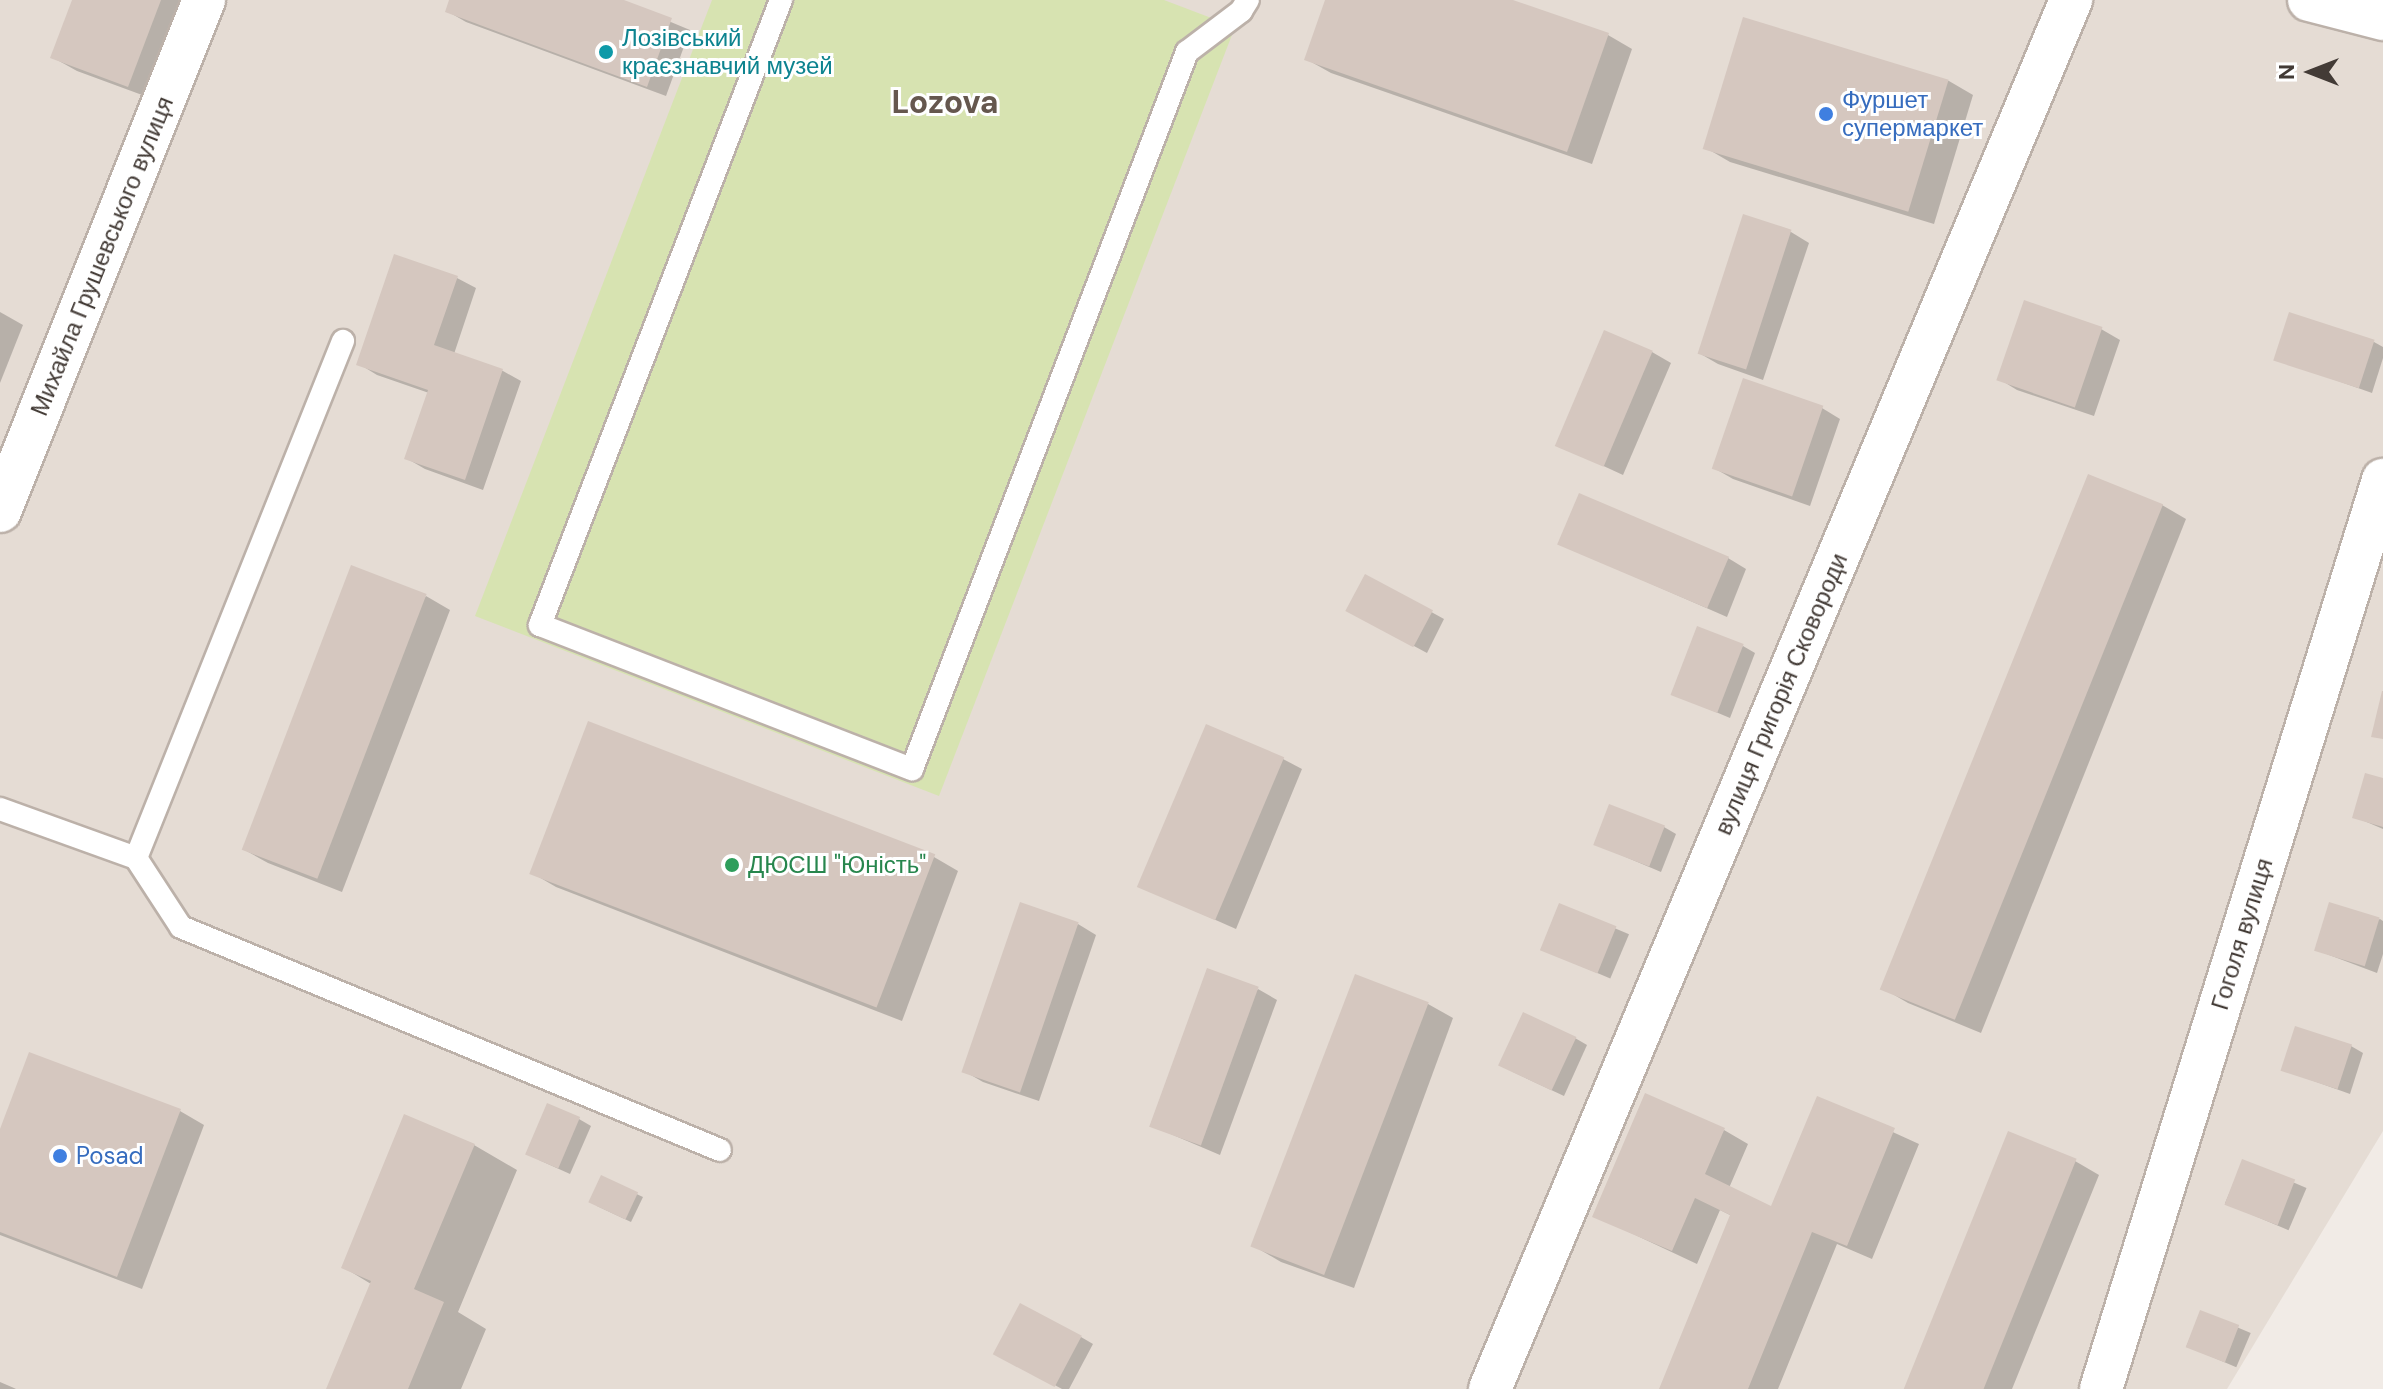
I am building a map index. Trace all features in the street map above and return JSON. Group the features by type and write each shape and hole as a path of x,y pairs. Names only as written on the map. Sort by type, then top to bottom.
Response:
{"street":[{"name":"Михайла Грушевського вулиця","path":"0,511 204,0"},
{"name":"вулиця Григорія Сковороди","path":"1490,1389 2071,0"},
{"path":"2309,0 2383,19"},
{"name":"Гоголя вулиця","path":"2101,1389 2383,480"}],"lane":[{"path":"781,0 540,625 912,769 1187,52 1241,11 1248,0"},
{"path":"136,858 343,341"},
{"path":"0,809 136,858 181,927 720,1150"}],"shaded area":[{"path":"0,0 2383,0 2383,1131 2227,1389 0,1389"}],"green space":[{"path":"712,0 1164,0 1235,27 939,796 475,616"}],"building":[{"path":"72,0 161,0 128,87 50,58"},
{"name":"Лозівський краєзнавчий музей","path":"449,0 624,0 672,18 647,87 445,12"},
{"path":"1325,0 1513,0 1609,33 1567,152 1304,60"},
{"name":"Фуршет супермаркет","path":"1743,17 1949,80 1908,212 1703,149"},
{"path":"1743,214 1792,230 1746,370 1698,354"},
{"path":"394,254 458,276 434,345 503,369 465,480 404,459 428,390 356,365"},
{"path":"2024,300 2102,327 2075,407 1996,380"},
{"path":"2289,312 2375,340 2359,388 2273,361"},
{"path":"1604,330 1653,351 1604,467 1555,446"},
{"path":"1743,378 1823,406 1792,496 1712,469"},
{"path":"2088,474 2163,504 1955,1020 1880,990"},
{"path":"1579,493 1729,557 1707,608 1557,545"},
{"path":"351,565 427,594 317,879 242,850"},
{"path":"1365,574 1433,610 1413,647 1345,611"},
{"path":"1697,626 1744,644 1717,713 1670,695"},
{"path":"2383,691 2383,739 2371,737"},
{"name":"ДЮСШ \"Юність\"","path":"588,721 935,854 877,1007 529,874"},
{"path":"1206,724 1284,757 1215,920 1137,887"},
{"path":"2365,773 2383,778 2383,827 2352,818"},
{"path":"1609,804 1665,826 1649,867 1593,845"},
{"path":"1020,902 1079,922 1020,1092 961,1072"},
{"path":"2329,902 2380,917 2365,966 2314,951"},
{"path":"1559,903 1616,926 1597,974 1540,950"},
{"path":"1207,968 1259,987 1201,1146 1149,1127"},
{"path":"1355,974 1429,1002 1324,1275 1250,1247"},
{"path":"1523,1012 1576,1037 1552,1090 1498,1065"},
{"path":"2295,1026 2352,1045 2338,1089 2280,1071"},
{"path":"29,1052 181,1109 117,1277 0,1232 0,1129"},
{"path":"1645,1093 1725,1128 1705,1174 1771,1206 1817,1096 1895,1128 1847,1246 1812,1232 1748,1389 1659,1389 1730,1215 1695,1198 1672,1251 1592,1217"},
{"path":"547,1103 580,1117 558,1169 525,1155"},
{"path":"404,1114 475,1144 414,1289 444,1302 408,1389 326,1389 371,1281 341,1268"},
{"path":"2008,1131 2077,1159 1984,1389 1904,1389"},
{"path":"2242,1159 2295,1179 2278,1225 2224,1205"},
{"path":"601,1175 638,1192 625,1220 588,1202"},
{"path":"1020,1303 1082,1336 1055,1387 993,1354"},
{"path":"2200,1310 2239,1325 2225,1362 2186,1347"}],"place":[{"name":"Лозівський краєзнавчий музей","path":"606,52"},
{"name":"Фуршет супермаркет","path":"1826,114"},
{"name":"ДЮСШ \"Юність\"","path":"732,865"},
{"name":"Posad","path":"60,1156"}],"district":[{"name":"Lozova","path":"945,102"}]}
